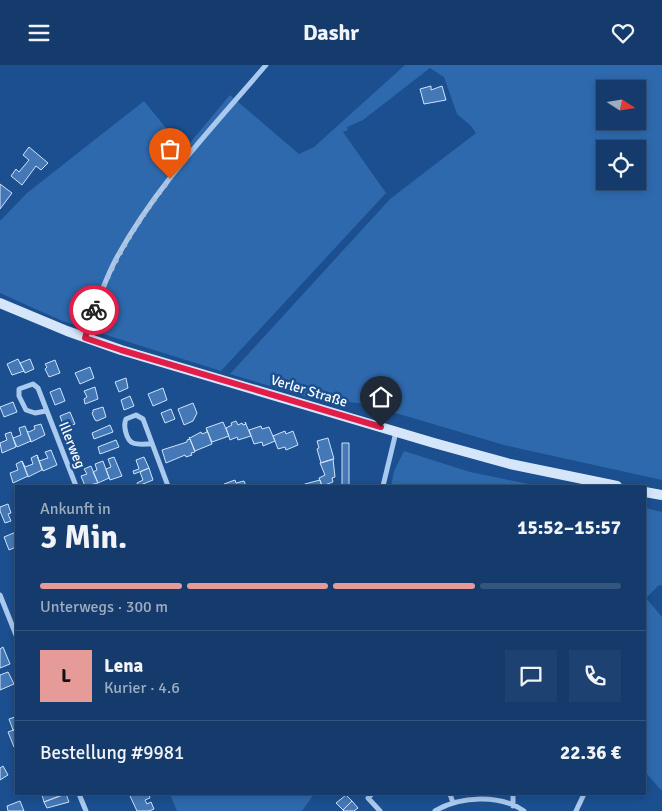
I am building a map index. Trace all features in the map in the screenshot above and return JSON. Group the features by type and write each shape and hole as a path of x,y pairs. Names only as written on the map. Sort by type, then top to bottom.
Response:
{"main road":[{"name":"Verler Straße","path":"0,303 43,322 121,350 396,432 510,464 612,485"},
{"path":"646,492 662,495"}],"street":[{"path":"85,338 108,275 142,217 165,186 266,65"},
{"name":"Illerweg","path":"46,411 35,413 26,410 19,396 20,389 35,385 46,411 76,485"},
{"path":"151,444 134,443 130,440 124,426 126,419 136,415 142,419 168,485"},
{"path":"383,485 396,432"},
{"path":"0,595 15,632"},
{"path":"80,795 86,811"},
{"path":"371,795 368,798 380,811"},
{"path":"450,795 453,803"},
{"path":"513,806 514,795"},
{"path":"576,811 584,795"},
{"path":"435,811 453,803 483,799 500,801 524,811"}],"shaded area":[{"path":"405,65 662,65 662,480 504,445 365,404 303,396 230,374 390,199 476,133 457,114 444,77 430,68 363,120 347,127 348,130 343,132 386,193 221,371 60,320 0,293 0,221 27,193 144,101 184,150 230,95 299,154 314,147"},
{"path":"404,451 470,472 533,485 391,485 394,471"},
{"path":"646,508 662,512 662,585 658,586 646,598"},
{"path":"646,598 662,617 662,791 646,773"},
{"path":"170,795 313,795 302,811 177,811"}],"building":[{"path":"431,86 431,90 442,86 446,100 424,104 420,89"},
{"path":"29,147 48,163 41,170 36,166 22,185 11,176 16,169 19,172 29,160 23,155"},
{"path":"0,184 12,193 0,209"},
{"path":"18,359 24,371 12,375 7,364"},
{"path":"30,359 34,369 25,373 20,363"},
{"path":"55,360 60,373 49,377 45,364"},
{"path":"90,367 94,378 80,384 75,373"},
{"path":"126,378 128,388 119,392 115,382"},
{"path":"95,387 98,399 85,404 84,399 87,397 84,391"},
{"path":"60,388 65,401 55,405 50,392"},
{"path":"163,388 167,400 153,406 148,394"},
{"path":"130,396 134,406 124,410 121,400"},
{"path":"13,402 17,412 4,417 0,407"},
{"path":"193,403 197,413 193,421 184,425 178,409"},
{"path":"103,407 106,417 95,420 92,413 93,410"},
{"path":"171,409 175,419 165,423 161,413"},
{"path":"70,412 75,424 64,428 60,416"},
{"path":"236,421 238,425 246,424 251,436 238,440 237,437 230,440 226,428"},
{"path":"223,422 229,436 212,442 206,428"},
{"path":"41,424 45,435 31,442 27,431 35,429 34,426"},
{"path":"110,425 113,432 94,439 92,433"},
{"path":"25,426 31,441 17,447 13,438 21,435 19,428"},
{"path":"261,426 262,429 269,427 275,441 263,446 262,442 254,444 249,430"},
{"path":"207,430 212,444 195,451 189,437 201,432 202,434 207,432"},
{"path":"285,431 286,434 293,431 298,445 286,450 285,447 278,449 273,436"},
{"path":"11,432 16,447 2,453 0,443 7,440 5,434"},
{"path":"328,438 334,459 321,463 317,441"},
{"path":"190,439 195,452 191,453 192,455 186,457 185,455 166,463 162,450 187,442"},
{"path":"116,440 119,447 100,454 98,447"},
{"path":"342,443 349,443 349,485 342,485"},
{"path":"51,450 57,465 43,471 39,461 48,458 45,452"},
{"path":"37,455 42,470 28,477 22,461 25,467 33,464 31,458"},
{"path":"114,457 122,476 110,480 106,469 111,467 108,459"},
{"path":"144,457 149,468 134,474 133,471 139,469 136,460"},
{"path":"333,459 335,477 332,478 333,482 322,485 319,478 325,475 320,463"},
{"path":"22,461 28,476 13,483 10,473 18,470 16,464"},
{"path":"103,461 109,478 98,483 93,472 97,470 95,464"},
{"path":"91,466 98,483 85,485 81,476 87,474 84,469"},
{"path":"149,468 153,480 138,485 137,483 143,480 140,472"},
{"path":"235,480 236,483 244,481 246,485 224,485"},
{"path":"320,480 322,485 303,485"},
{"path":"8,504 11,513 8,514 11,521 5,523 0,507"},
{"path":"15,532 15,547 9,550 4,537"},
{"path":"3,647 10,664 0,668 0,649"},
{"path":"8,672 14,684 0,690 0,675"},
{"path":"15,717 15,729 13,730 9,719"},
{"path":"15,729 14,747 8,732"},
{"path":"3,766 8,775 0,780 0,768"},
{"path":"42,795 62,795 44,802"},
{"path":"66,795 69,802 47,808 44,802"},
{"path":"149,795 150,798 145,800 147,804 151,802 154,809 137,811 130,796"},
{"path":"346,795 352,801 343,810 336,803"},
{"path":"20,801 24,811 8,811 7,806"},
{"path":"352,801 358,808 354,811 344,811 343,810"}],"way so far":[{"path":"94,310 116,259 142,217 170,179"}],"route":[{"path":"94,310 85,338 381,427"}]}
